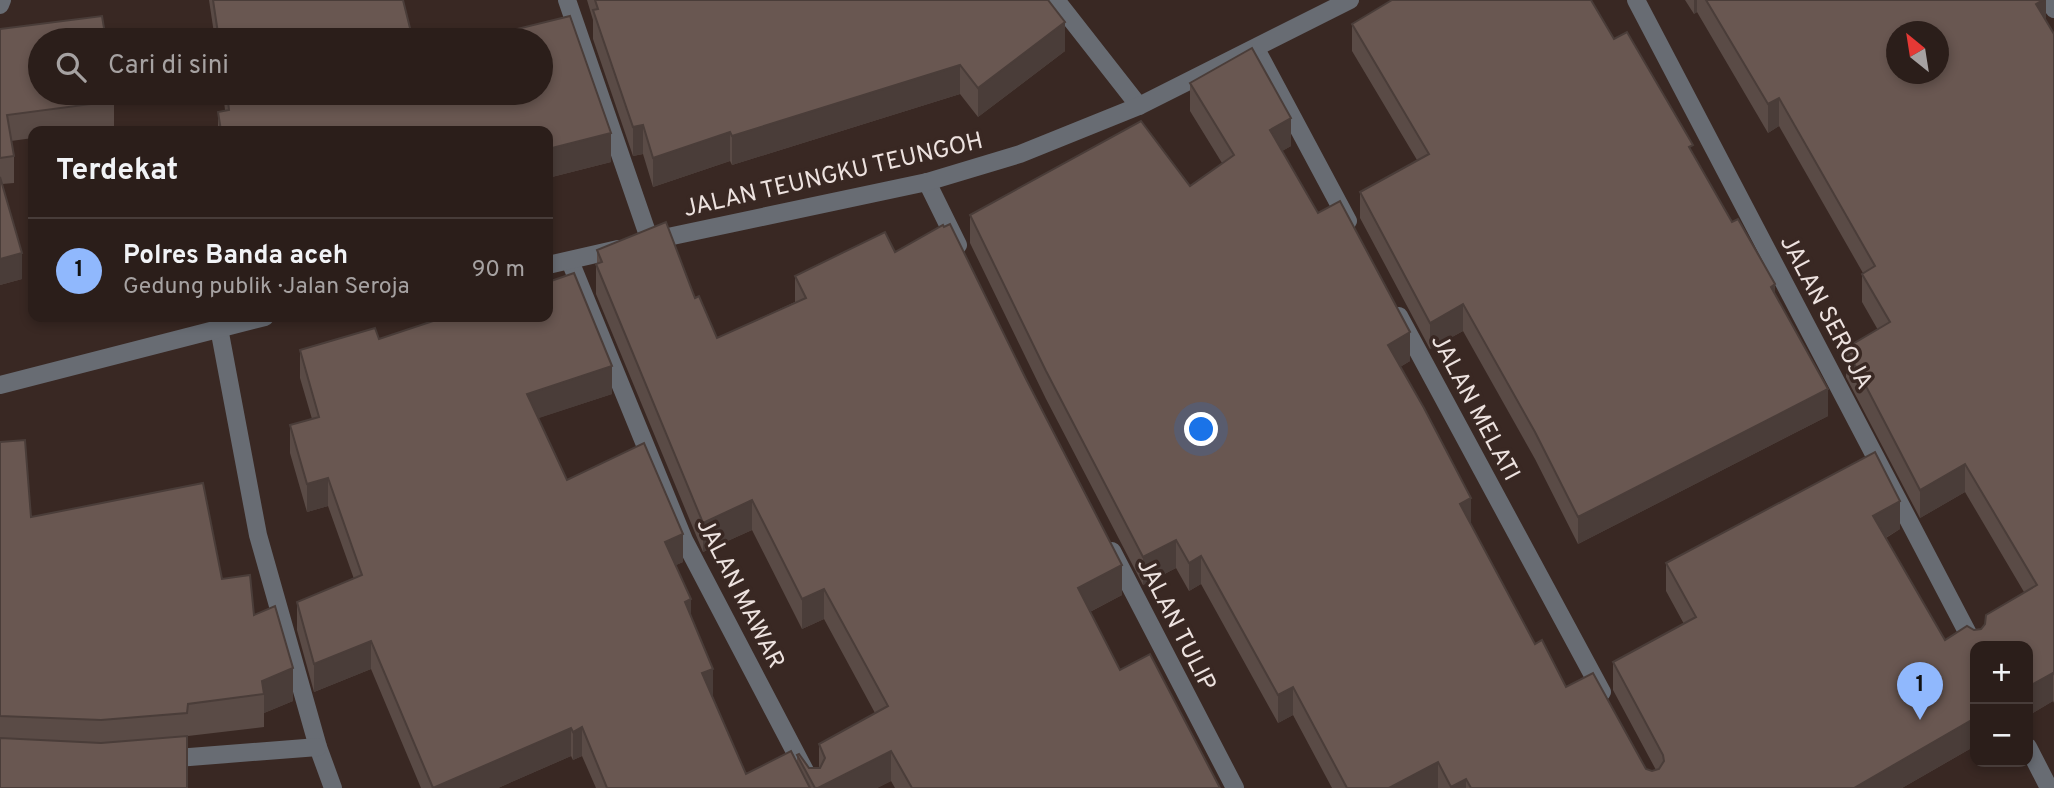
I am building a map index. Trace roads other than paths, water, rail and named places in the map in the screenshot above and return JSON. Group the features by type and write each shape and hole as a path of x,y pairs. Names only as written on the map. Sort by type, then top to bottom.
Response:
{"street":[{"path":"0,5 2,0"},
{"path":"567,0 650,241"},
{"path":"1056,0 1139,106"},
{"name":"JALAN TEUNGKU TEUNGOH","path":"553,264 927,182 1020,154 1139,106 1350,0"},
{"name":"JALAN SEROJA","path":"1636,0 1972,641"},
{"path":"2049,0 2054,9"},
{"path":"1256,49 1354,232"},
{"path":"927,182 963,256"},
{"name":"JALAN MAWAR","path":"570,261 684,540 814,788"},
{"name":"JALAN MELATI","path":"1393,305 1608,704"},
{"path":"0,384 244,322"},
{"path":"219,328 258,536 318,747 333,788"},
{"name":"JALAN TULIP","path":"1107,540 1235,788"},
{"path":"142,760 318,747"},
{"path":"2033,757 2049,788"}],"place":[{"name":"Polres Banda aceh","path":"1920,720"}]}
